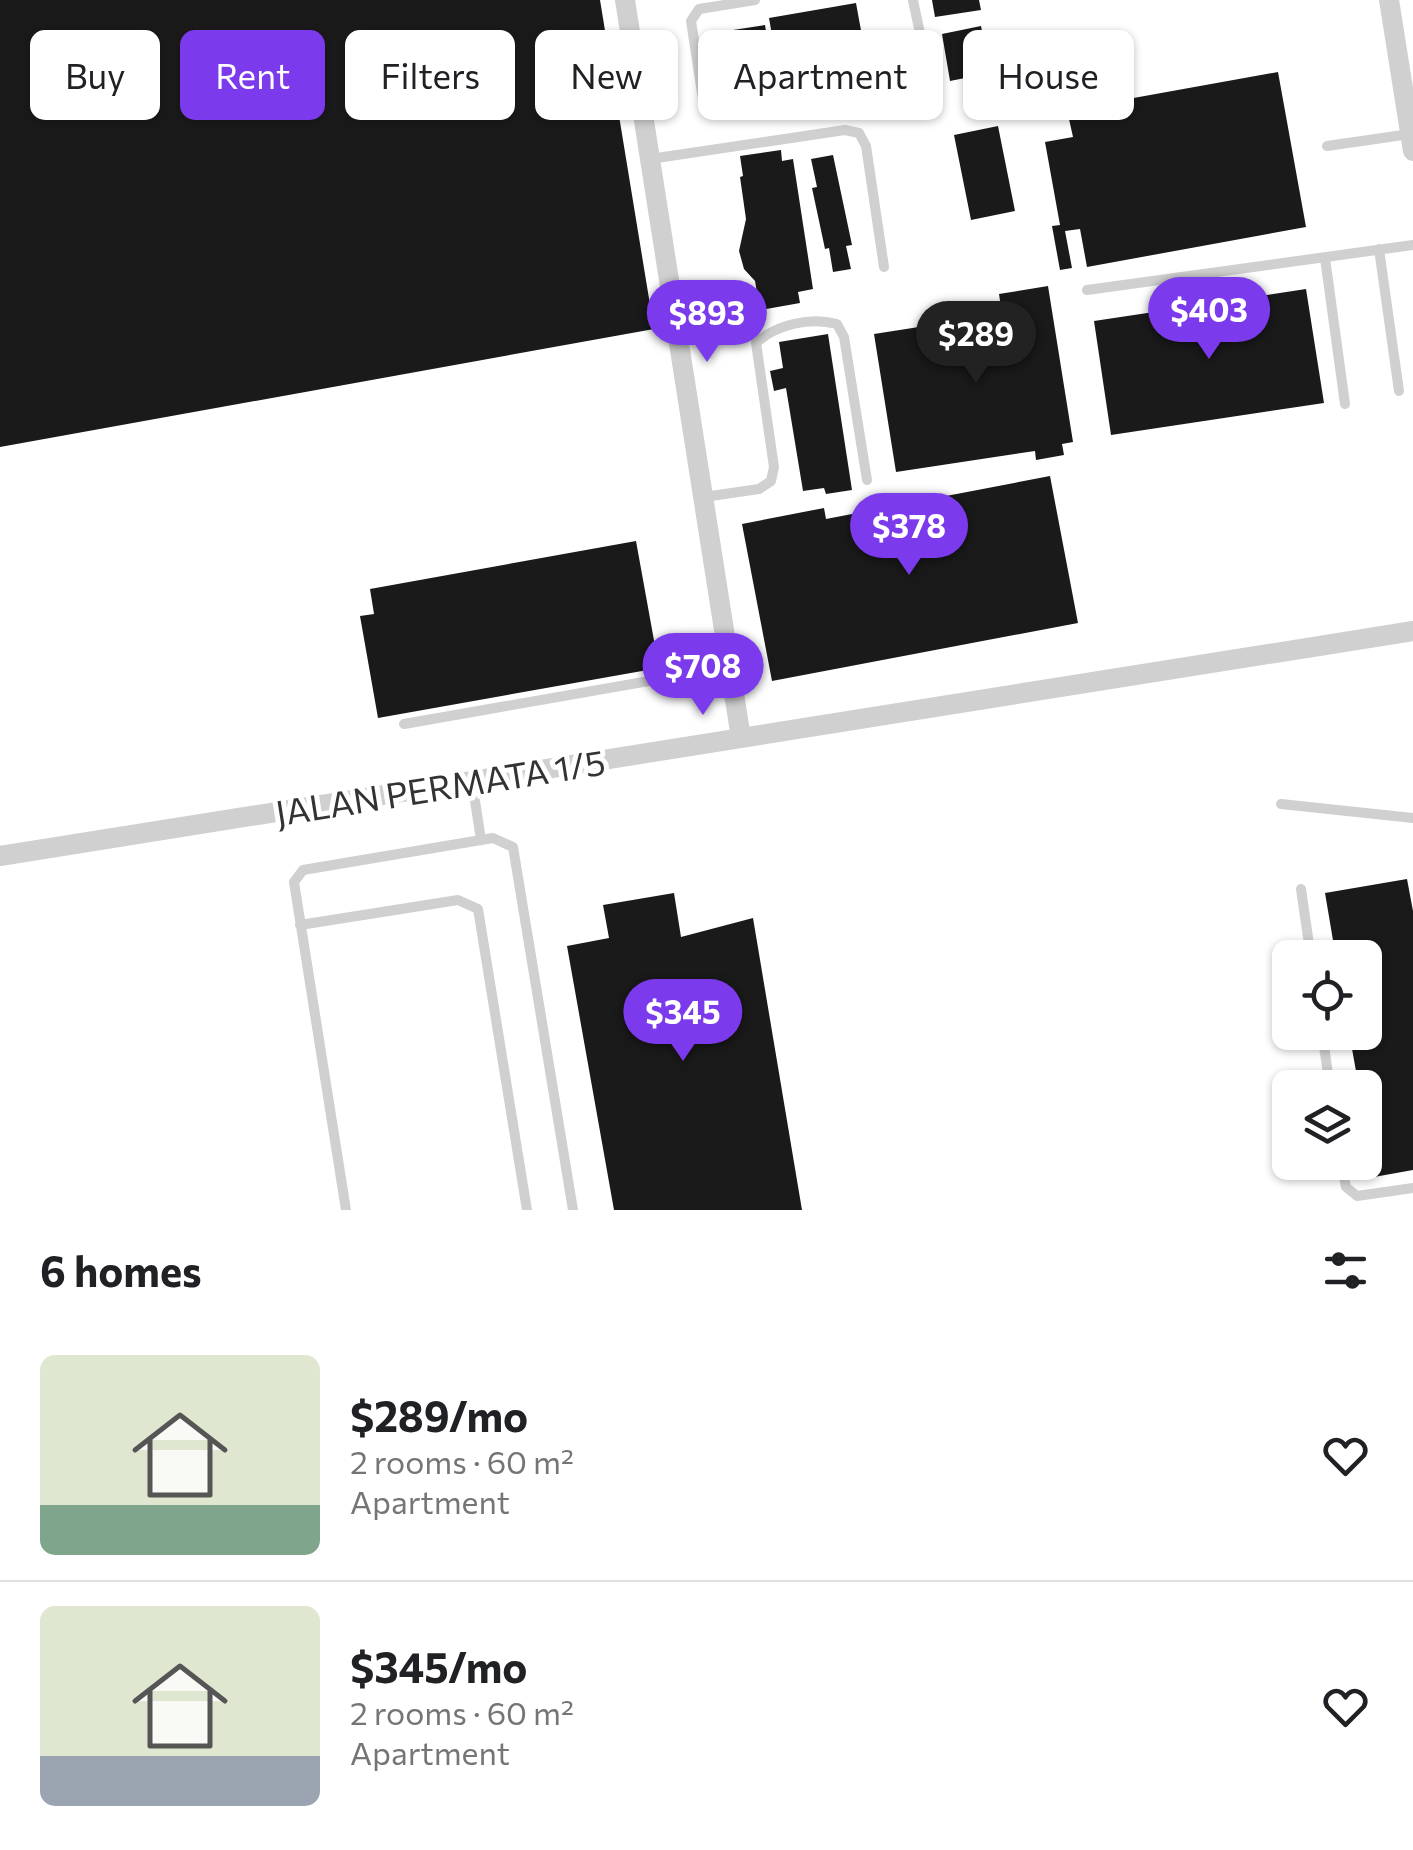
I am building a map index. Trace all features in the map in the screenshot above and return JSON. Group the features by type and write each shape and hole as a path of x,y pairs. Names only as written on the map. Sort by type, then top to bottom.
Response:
{"street":[{"path":"624,0 741,738"},
{"path":"1389,0 1412,143"},
{"name":"JALAN PERMATA 1/5","path":"0,856 1413,631"}],"lane":[{"path":"755,0 699,9 691,20 704,106 709,112 722,115 914,84 923,66 913,0"},
{"path":"650,159 845,130 858,134 866,146 884,267"},
{"path":"1327,146 1412,143"},
{"path":"1088,290 1413,244"},
{"path":"1379,249 1399,391"},
{"path":"1324,258 1345,404"},
{"path":"703,497 758,489 771,481 774,467 756,343 772,329 823,321 837,324 844,336 867,480"},
{"path":"404,724 730,667"},
{"path":"472,781 481,840"},
{"path":"1282,804 1413,818"},
{"path":"346,1210 294,882 303,870 493,838 513,847 573,1210"},
{"path":"1301,890 1308,940"},
{"path":"300,926 458,900 478,909 527,1210"},
{"path":"1344,1180 1346,1187 1357,1196 1413,1188"}],"building":[{"path":"0,0 600,0 605,30 535,30 535,120 620,120 654,329 0,447"},
{"path":"932,0 979,0 981,10 935,17"},
{"path":"856,3 861,30 771,30 769,18"},
{"path":"765,25 766,30 733,30"},
{"path":"981,26 982,30 963,30 963,78 950,81 943,34"},
{"path":"1278,72 1306,227 1087,267 1080,229 1065,231 1072,268 1060,270 1052,226 1060,225 1045,142 1073,137 1069,120 1134,120 1134,98"},
{"path":"998,126 1015,211 971,220 954,135"},
{"path":"781,150 782,161 793,159 813,289 798,292 800,303 760,310 755,281 744,269 739,251 746,219 740,156"},
{"path":"833,155 852,245 846,246 851,269 833,272 812,188 817,187 811,159"},
{"path":"1048,286 1073,442 1062,444 1064,455 1036,460 1035,451 896,472 874,334 1002,314 999,294"},
{"path":"1306,289 1324,403 1111,435 1094,321"},
{"path":"828,334 852,490 826,494 824,488 803,491 786,388 774,391 770,371 783,368 779,342"},
{"path":"1050,476 1078,623 772,681 742,524 824,508 826,519"},
{"path":"636,541 659,668 378,718 360,616 374,614 370,589"},
{"path":"1407,879 1413,911 1413,1170 1382,1176 1382,1070 1356,1070 1352,1050 1382,1050 1382,940 1333,940 1325,893"},
{"path":"674,893 681,937 753,918 802,1210 614,1210 567,946 609,938 603,905"}]}
